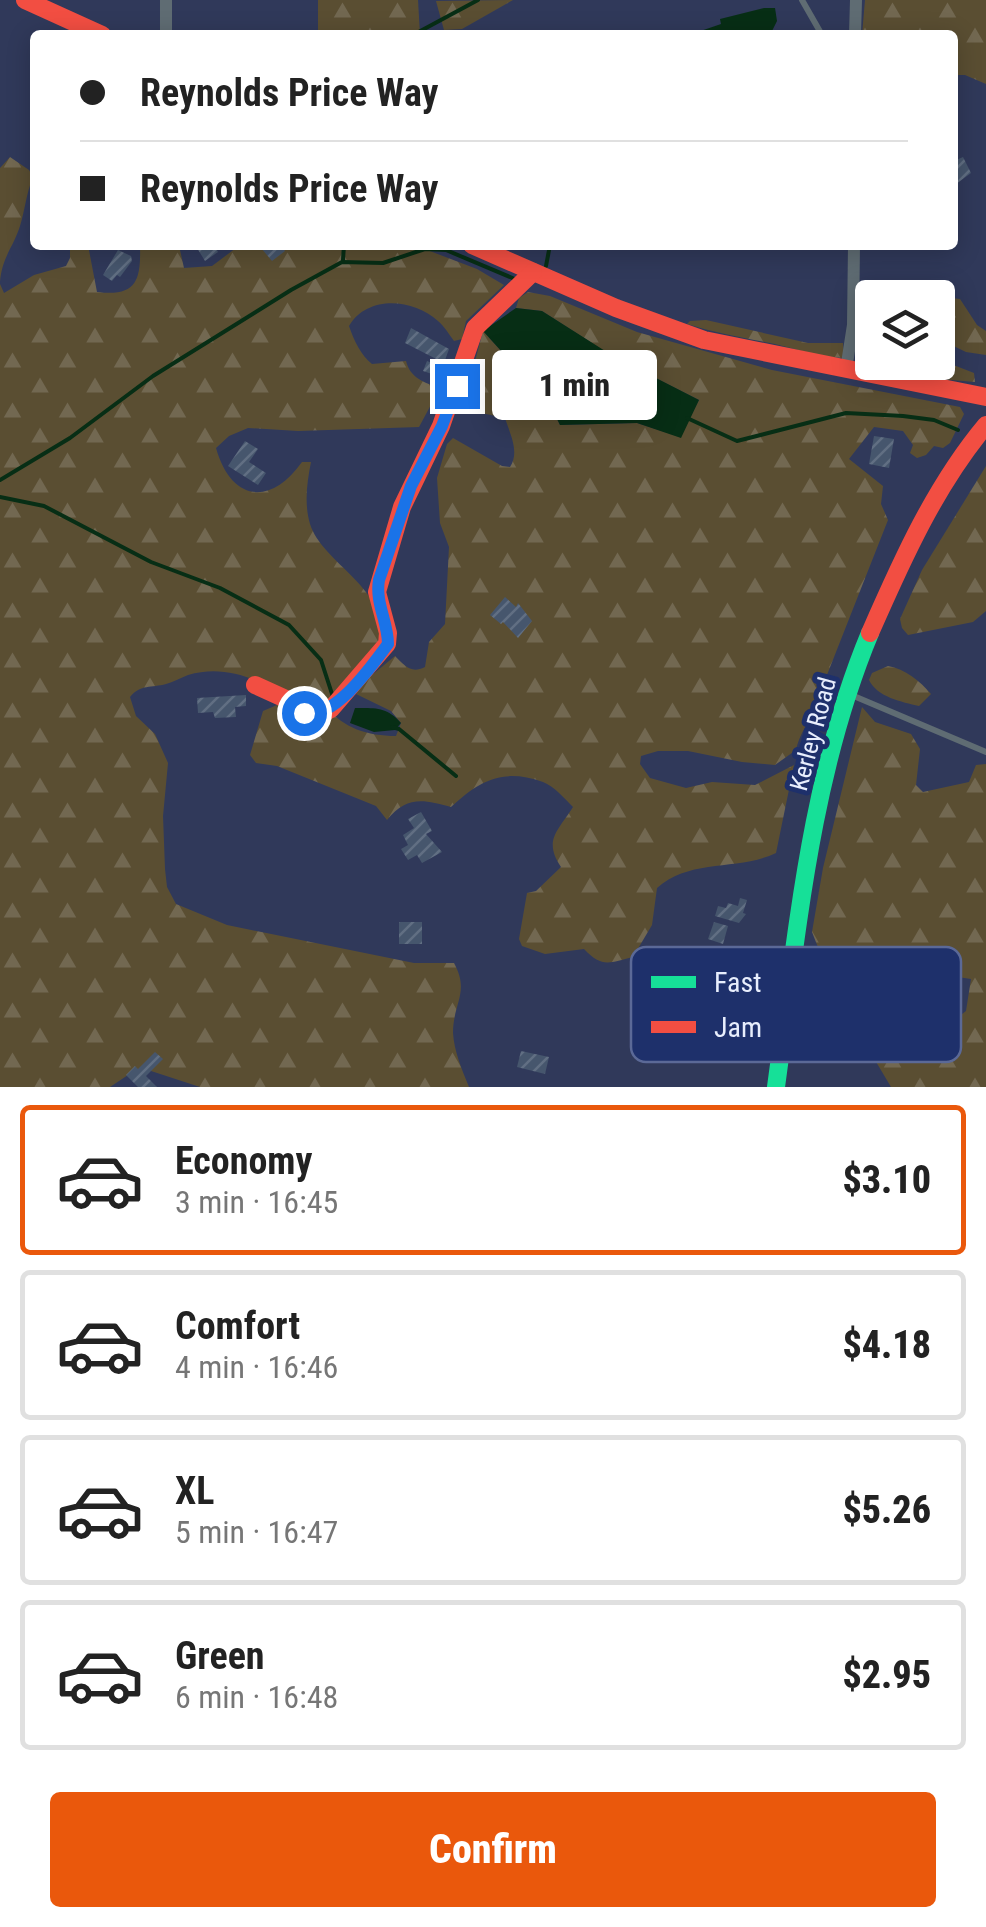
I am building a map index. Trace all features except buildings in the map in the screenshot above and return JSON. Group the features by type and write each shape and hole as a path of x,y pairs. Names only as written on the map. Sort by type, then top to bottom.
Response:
{"street":[{"path":"25,0 91,30"},
{"path":"166,0 166,30"},
{"path":"855,30 856,0"},
{"path":"483,250 616,308 704,340 986,398"},
{"path":"846,370 853,325 854,250"},
{"path":"255,685 288,700 304,713 317,716 331,709 388,644 377,592 402,507 442,426 475,328 522,287 533,272"},
{"name":"Kerley Road","path":"795,947 826,770 872,627 946,480 986,424"},
{"name":"Kerley Road","path":"776,1087 779,1062"}],"lane":[{"path":"802,0 819,30"},
{"path":"848,694 986,752"}],"green space":[{"path":"318,0 418,0 420,30 318,30"},
{"path":"513,0 462,29 444,30 436,1"},
{"path":"865,0 986,0 986,84 958,75 958,30 862,30"},
{"path":"10,157 29,170 30,187 0,282 0,168"},
{"path":"70,250 89,250 97,292 110,293 134,284 140,250 180,250 184,268 212,266 233,250 427,250 477,269 504,285 466,321 462,339 454,341 428,313 404,304 367,309 349,326 358,347 372,364 406,361 415,376 440,388 419,427 298,431 248,428 229,436 216,448 231,479 253,492 277,486 302,462 311,462 307,493 310,524 317,539 366,592 379,622 378,641 370,659 326,707 348,725 375,734 396,736 401,723 391,711 356,694 366,680 395,656 412,669 425,667 429,642 445,624 449,547 440,523 437,478 447,444 453,438 502,466 510,467 513,461 513,443 505,418 477,411 465,399 483,331 550,405 560,425 637,423 680,437 699,400 612,356 542,311 516,308 519,298 528,292 550,296 637,332 772,370 960,407 964,414 950,443 943,448 934,446 917,458 910,453 913,445 903,431 874,427 849,459 883,486 881,504 888,520 796,750 775,765 688,751 658,751 641,756 640,764 650,778 686,788 712,782 755,785 794,765 776,853 684,872 657,888 652,925 639,947 631,947 631,958 606,962 584,949 545,954 522,946 519,939 527,893 536,891 561,867 553,842 573,807 547,784 516,776 493,779 451,807 432,802 408,803 387,820 376,806 277,766 256,763 250,755 263,711 291,699 267,685 215,671 142,688 130,697 136,716 155,734 168,763 163,816 165,869 167,887 176,904 227,925 414,963 454,963 461,990 454,1040 469,1087 200,1087 148,1070 131,1073 110,1087 0,1087 0,284 4,293 34,275 66,266"},
{"path":"955,298 960,299 977,325 986,331 986,355 955,347"},
{"path":"706,320 808,343 843,343 844,358 687,324"},
{"path":"955,366 974,373 975,382 952,380 955,380"},
{"path":"986,466 986,611 973,622 908,635 900,619 922,570"},
{"path":"888,666 912,676 931,694 919,706 884,695 869,680 872,673"},
{"path":"862,707 875,722 911,734 920,749 916,785 923,792 969,782 976,765 986,764 986,1087 891,1087 876,1062 961,1062 961,1015 966,1011 971,979 961,977 961,947 818,947 812,932 823,868"}],"shaded area":[{"path":"775,8 777,21 772,30 704,30 721,24 720,19"},
{"path":"516,308 542,311 613,356 699,400 681,438 637,423 560,425 550,405 483,331"},
{"path":"355,708 381,710 401,723 395,730 374,732 350,723"}],"waterway":[{"path":"422,30 478,0"},
{"path":"343,260 344,250"},
{"path":"0,480 70,438 153,376 342,262 383,263 422,250"},
{"path":"446,250 517,280"},
{"path":"546,266 549,250"},
{"path":"687,418 737,441 846,413 934,420 958,430"},
{"path":"0,497 44,506 151,562 220,588 289,625 321,660 333,697"},
{"path":"392,727 456,776"}],"traffic: fast":[{"path":"795,947 819,800 833,743 870,633"},
{"path":"776,1087 779,1062"}],"traffic: jam":[{"path":"25,0 91,30"},
{"path":"483,250 616,308 704,340 986,397"},
{"path":"255,685 288,700 304,713 317,716 331,709 387,644 388,633 377,592 402,507 441,426 475,328 533,272"},
{"path":"870,633 935,498 986,425"}],"route":[{"path":"304,713 317,716 331,709 388,644 377,592 379,580 402,507 457,386"}]}
